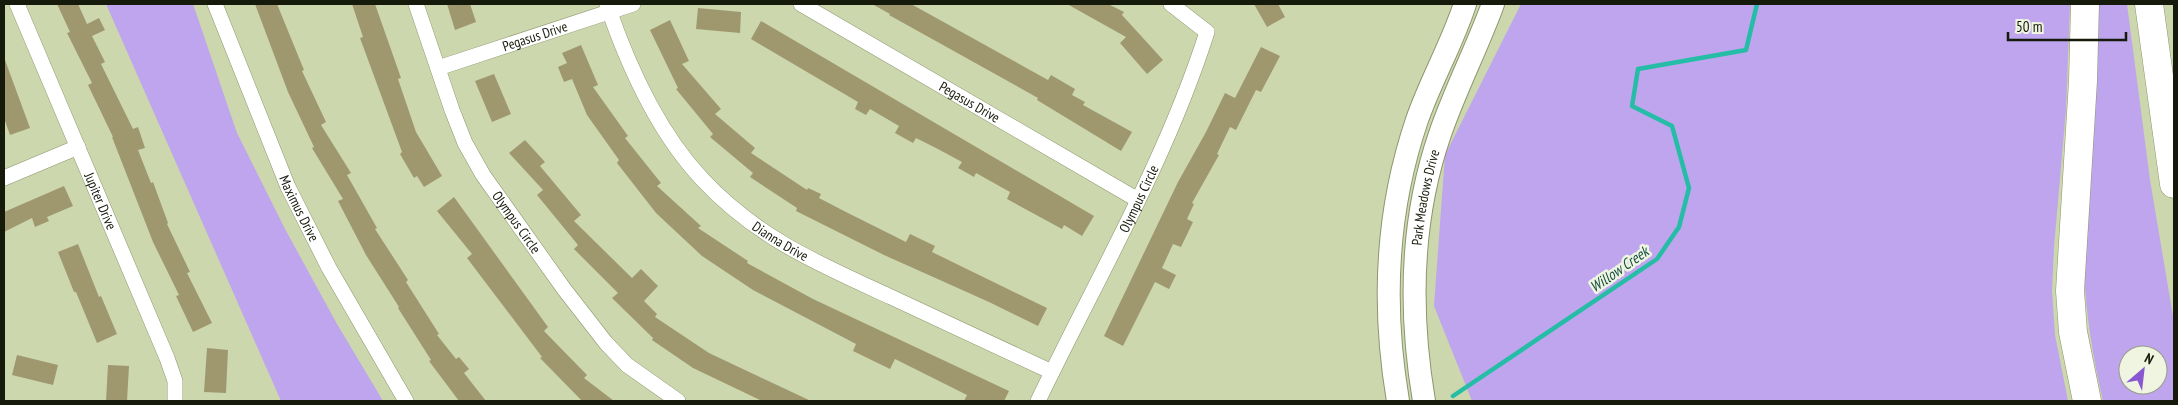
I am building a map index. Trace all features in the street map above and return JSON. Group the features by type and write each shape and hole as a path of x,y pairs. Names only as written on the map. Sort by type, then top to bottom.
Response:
{"highway":[{"path":"2085,4 2083,89 2070,292 2073,332 2087,401"},
{"path":"2149,4 2174,184"}],"main road":[{"name":"Park Meadows Drive","path":"1398,401 1390,354 1387,296 1396,199 1418,118 1465,4"},
{"name":"Park Meadows Drive","path":"1424,401 1414,315 1416,242 1423,193 1440,135 1493,4"}],"street":[{"name":"Jupiter Drive","path":"16,4 167,358 174,381 175,401"},
{"name":"Maximus Drive","path":"215,4 288,187 329,268 406,401"},
{"name":"Olympus Circle","path":"416,4 465,143 483,174 564,289 606,343 627,365 678,401"},
{"name":"Pegasus Drive","path":"438,68 608,8 633,4"},
{"name":"Pegasus Drive","path":"801,4 1138,200"},
{"name":"Olympus Circle","path":"1038,401 1138,200 1192,79 1207,32 1171,4"},
{"name":"Dianna Drive","path":"608,8 631,67 656,115 680,152 702,180 756,227 798,254 1052,372"},
{"path":"4,178 78,147"}],"shaded area":[{"path":"106,4 193,4 237,133 285,229 337,324 383,401 281,401"},
{"path":"1521,4 2070,4 2066,109 2052,291 2055,335 2068,401 1472,401 1434,306 1445,155"},
{"path":"2096,4 2127,4 2150,180 2174,322 2174,401 2103,401 2090,336 2084,271"}],"building":[{"path":"57,4 78,4 87,24 99,18 105,30 92,36 105,62 101,64 133,129 138,127 145,148 138,150 151,183 153,182 167,224 190,272 187,273 212,323 193,332 176,296 179,295 153,242 113,137 88,85 92,83 67,33 70,32"},
{"path":"255,4 277,4 304,70 302,71 326,122 321,125 351,173 347,175 377,228 375,229 408,280 406,282 439,334 437,335 456,359 459,357 469,369 464,373 486,401 459,401 429,361 431,360 366,255 338,201 343,199 312,148 314,147 288,92"},
{"path":"352,4 375,4 401,78 398,79 416,132 442,176 424,187 417,176 414,178 400,154 402,152 360,38 363,37"},
{"path":"447,4 470,4 476,22 455,30"},
{"path":"872,4 911,4 1048,80 1051,75 1075,89 1072,95 1085,102 1083,105 1132,132 1121,151 1037,100 1038,98"},
{"path":"1067,4 1108,4 1124,12 1122,15 1163,60 1147,74 1120,43 1126,37"},
{"path":"1254,4 1278,4 1285,17 1267,27"},
{"path":"698,8 741,12 740,33 696,29"},
{"path":"670,20 689,61 682,64 721,109 715,114 755,148 751,153 807,190 808,188 821,194 819,198 906,242 910,234 935,246 932,252 1047,308 1038,326 884,255 796,211 797,208 750,177 753,173 710,137 713,134 676,89 678,88 650,30"},
{"path":"761,21 1094,216 1082,236 1064,225 1062,229 1007,199 1010,192 976,173 974,177 958,168 962,162 916,138 913,143 895,133 899,126 870,109 866,115 855,109 858,102 751,39"},
{"path":"581,45 598,85 593,87 628,136 625,138 661,183 657,186 701,226 698,228 748,261 747,263 813,299 1009,391 1004,401 964,401 967,395 895,359 890,369 853,351 856,344 753,290 702,256 656,213 617,163 619,160 587,115 572,79 564,82 558,67 567,63 562,53"},
{"path":"1261,47 1280,56 1261,92 1256,90 1236,130 1230,127 1217,154 1219,155 1192,203 1194,204 1187,219 1193,222 1181,247 1173,244 1162,268 1176,275 1169,289 1155,282 1123,346 1104,336 1178,182 1225,93 1235,98"},
{"path":"5,60 30,128 10,135 4,118"},
{"path":"494,74 511,114 492,122 475,81"},
{"path":"525,140 545,162 540,166 581,215 574,221 632,278 641,269 658,286 644,301 657,314 655,317 709,353 811,401 762,401 693,368 652,340 653,338 612,298 618,293 574,249 578,245 537,195 543,190 509,153"},
{"path":"64,186 73,206 47,217 49,221 35,227 32,218 4,232 4,212"},
{"path":"454,197 548,327 544,331 587,375 584,378 614,401 582,401 540,358 542,357 467,258 472,254 437,211"},
{"path":"78,244 99,297 101,296 117,334 97,343 58,252"},
{"path":"207,348 228,350 226,393 204,392"},
{"path":"17,355 58,365 53,385 12,375"},
{"path":"108,365 129,366 127,401 106,401"}],"waterway":[{"name":"Willow Creek","path":"1453,396 1657,259 1679,227 1689,188 1672,126 1632,106 1638,69 1746,50 1757,4"}]}
